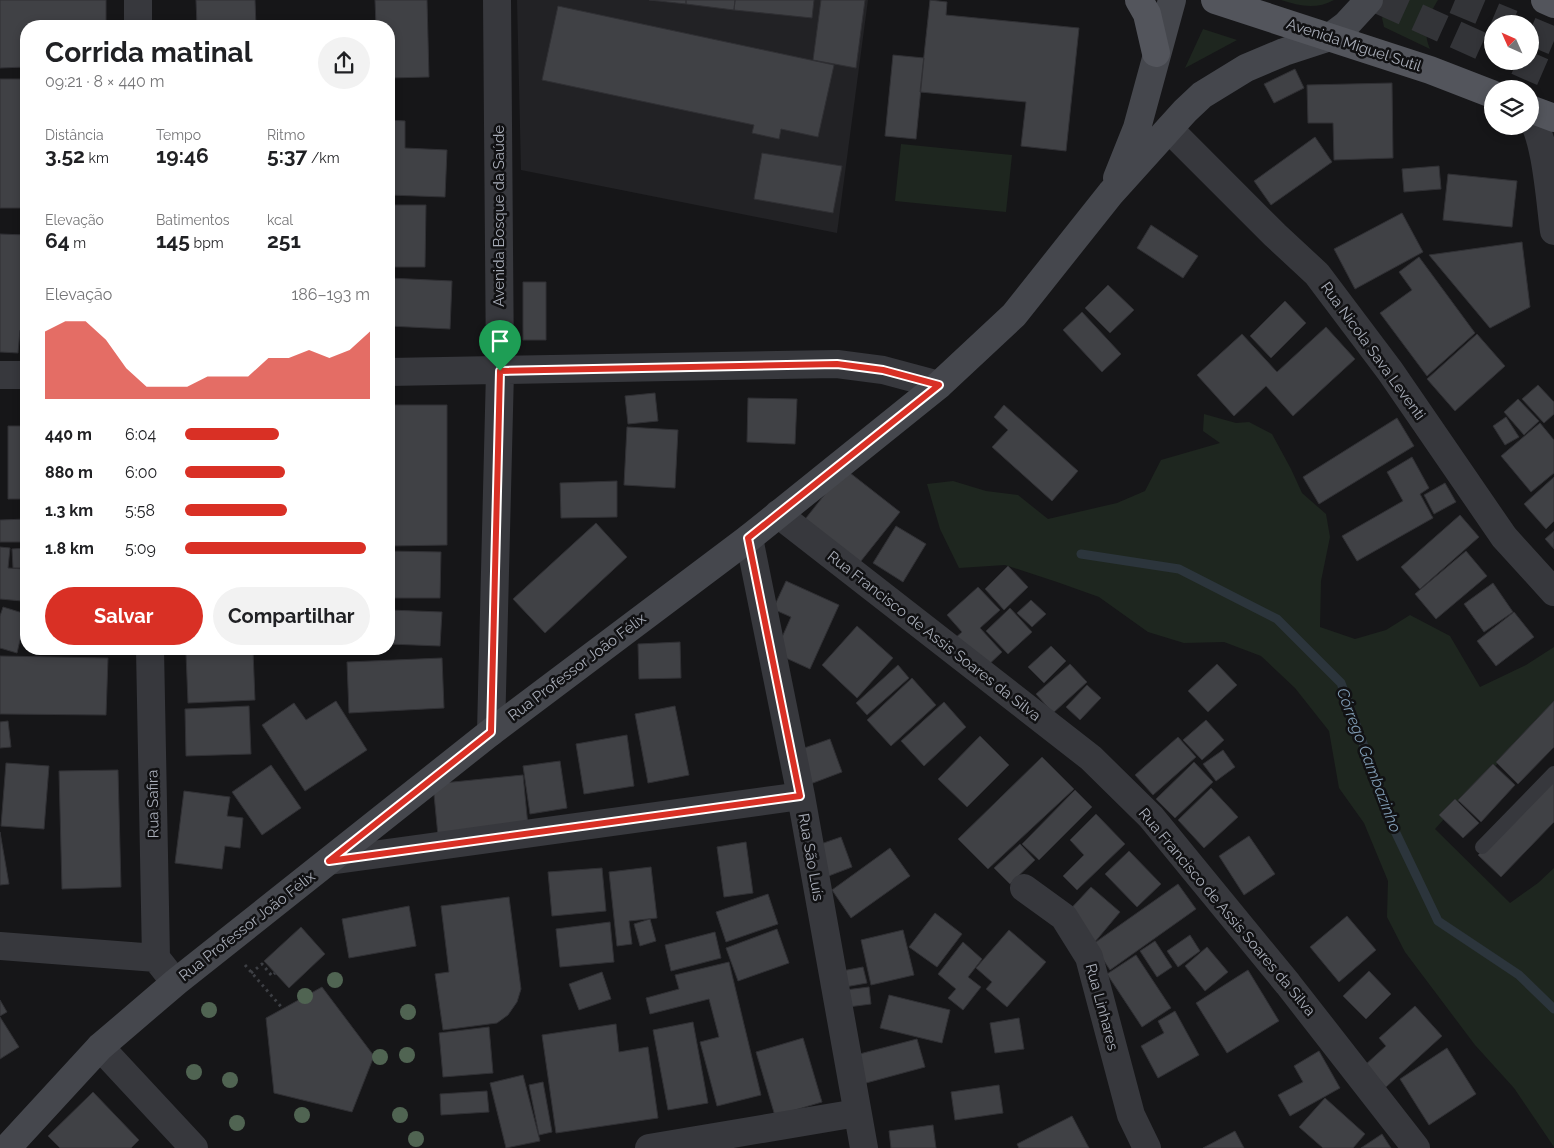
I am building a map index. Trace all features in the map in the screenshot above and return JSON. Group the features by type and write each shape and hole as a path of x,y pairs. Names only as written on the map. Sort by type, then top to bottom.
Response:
{"main road":[{"path":"1140,0 1147,14 1156,53"},
{"name":"Avenida Miguel Sutil","path":"1215,0 1430,70 1484,91"},
{"path":"1546,0 1554,4"},
{"path":"1539,112 1554,118"}],"street":[{"path":"138,0 138,20"},
{"name":"Avenida Bosque da Saúde","path":"491,732 500,371 497,0"},
{"path":"1111,193 1136,128 1172,0"},
{"path":"1111,193 1202,95 1225,80 1284,52 1330,38 1346,25 1369,0"},
{"name":"Rua Nicola Sava Leventi","path":"1169,129 1275,235 1318,274 1390,371 1504,537 1554,592"},
{"path":"1539,134 1554,231"},
{"name":"Rua Professor João Félix","path":"8,1148 100,1047 237,932 491,732 748,538 939,385 1014,315 1111,193"},
{"path":"395,372 837,364 883,370 939,385"},
{"path":"0,375 20,375"},
{"name":"Rua Francisco de Assis Soares da Silva","path":"778,514 1091,758 1144,810 1282,977 1416,1148"},
{"name":"Rua São Luís","path":"748,538 800,796 864,1148"},
{"name":"Rua Safira","path":"150,655 156,958"},
{"path":"329,861 800,796"},
{"name":"Rua Linhares","path":"1024,888 1064,917 1089,957 1131,1115 1148,1148"},
{"path":"0,946 156,958 176,982"},
{"path":"100,1047 194,1148"},
{"path":"649,1148 857,1113"}],"lane":[{"path":"1482,846 1554,773"}],"path":[{"path":"237,932 251,951 241,959 283,1009"},
{"path":"251,972 262,964 272,976 275,973"}],"shaded area":[{"path":"517,0 649,0 811,18 814,0 868,0 837,233 521,170"},
{"path":"1281,0 1334,0 1321,5 1308,6"},
{"path":"1392,0 1438,0 1431,12 1426,30 1430,49 1384,27 1382,18"},
{"path":"1203,29 1237,40 1185,68"},
{"path":"901,144 1012,155 1006,212 895,201"},
{"path":"1204,414 1236,423 1249,422 1272,434 1302,493 1326,514 1330,537 1321,581 1320,627 1355,639 1386,630 1410,615 1450,636 1480,687 1526,665 1554,647 1554,708 1463,798 1435,829 1510,903 1538,883 1554,868 1554,1147 1514,1088 1475,1045 1405,952 1387,917 1388,881 1364,823 1339,788 1329,731 1295,688 1261,656 1224,642 1184,643 1148,632 1099,597 1057,582 1005,565 959,568 940,529 927,484 953,481 986,491 1018,495 1048,519 1117,503 1145,491 1161,460 1220,443 1203,431"}],"building":[{"path":"0,0 106,0 106,20 20,20 20,67 0,68"},
{"path":"196,0 255,0 256,20 197,20"},
{"path":"375,0 427,0 429,77 395,78 395,20 376,20"},
{"path":"649,0 686,0 686,4"},
{"path":"686,0 735,0 734,10 686,4"},
{"path":"735,0 814,0 812,18 734,10"},
{"path":"821,0 865,0 856,68 813,60"},
{"path":"930,0 947,2 946,15 1079,28 1066,151 1021,146 1026,102 920,92"},
{"path":"558,6 834,65 818,137 781,129 779,139 752,133 754,125 542,80"},
{"path":"893,55 924,58 916,139 885,136"},
{"path":"1295,69 1304,88 1274,103 1264,84"},
{"path":"0,79 20,79 20,208 0,208"},
{"path":"1392,83 1393,158 1334,160 1333,123 1308,123 1307,85"},
{"path":"395,120 405,121 405,148 447,150 445,197 395,195"},
{"path":"1315,137 1332,162 1271,205 1254,181"},
{"path":"762,153 842,166 833,213 754,199"},
{"path":"1439,166 1441,189 1404,192 1402,169"},
{"path":"1448,174 1517,181 1512,227 1443,220"},
{"path":"395,205 426,205 425,267 395,267"},
{"path":"1402,213 1423,252 1355,289 1334,249"},
{"path":"1151,225 1198,256 1183,278 1137,248"},
{"path":"0,234 20,235 20,330 18,353 0,352"},
{"path":"1522,242 1530,307 1490,328 1429,255"},
{"path":"1419,257 1475,333 1427,376 1380,313 1412,290 1399,272"},
{"path":"395,278 452,281 450,329 395,326"},
{"path":"523,282 546,282 546,340 523,340"},
{"path":"1108,285 1134,310 1110,333 1085,308"},
{"path":"1285,301 1306,323 1271,358 1250,336"},
{"path":"1082,312 1121,354 1102,372 1063,330"},
{"path":"1326,327 1355,359 1293,416 1266,386 1234,416 1197,375 1242,334 1277,372"},
{"path":"1477,334 1505,366 1455,411 1427,379"},
{"path":"1538,385 1554,402 1554,414 1544,423 1522,399"},
{"path":"655,393 658,421 628,424 625,396"},
{"path":"748,398 797,399 795,444 747,442"},
{"path":"1518,399 1539,421 1524,435 1504,412"},
{"path":"395,405 447,405 447,545 395,546"},
{"path":"1004,405 1078,471 1052,501 992,447 1008,430 994,417"},
{"path":"1506,417 1519,437 1505,445 1493,426"},
{"path":"1397,418 1414,446 1319,504 1303,477"},
{"path":"1540,423 1554,440 1554,473 1531,492 1501,456"},
{"path":"8,426 20,426 20,499 8,499"},
{"path":"627,427 678,430 675,488 624,485"},
{"path":"1412,457 1429,488 1420,494 1433,518 1357,561 1342,536 1403,501 1387,472"},
{"path":"845,469 900,512 857,566 802,523"},
{"path":"1554,477 1554,521 1546,529 1524,504"},
{"path":"617,481 617,517 561,518 560,483"},
{"path":"1445,483 1456,502 1434,514 1424,495"},
{"path":"1460,515 1479,537 1420,589 1401,567"},
{"path":"20,519 20,542 0,542 0,520"},
{"path":"596,523 627,557 545,633 513,599"},
{"path":"896,526 926,544 903,582 873,563"},
{"path":"1554,531 1554,549 1545,539"},
{"path":"0,547 10,548 8,568 20,569 20,601 0,599"},
{"path":"20,548 20,568 13,568 12,549"},
{"path":"395,551 441,552 440,598 395,598"},
{"path":"1466,551 1487,576 1436,619 1415,594"},
{"path":"1008,566 1028,587 1004,610 985,589"},
{"path":"786,581 839,605 810,669 775,653 791,617 773,609"},
{"path":"1493,583 1513,612 1484,632 1464,604"},
{"path":"978,587 1000,610 980,628 1002,652 983,670 954,639 962,632 947,615"},
{"path":"1031,600 1046,614 1032,627 1017,613"},
{"path":"3,607 20,612 20,640 17,653 0,648 0,616"},
{"path":"1010,608 1032,632 1008,654 986,631"},
{"path":"395,610 442,612 440,646 395,644"},
{"path":"1514,612 1534,637 1496,666 1477,641"},
{"path":"857,626 893,658 857,698 822,665"},
{"path":"680,642 681,678 639,679 638,644"},
{"path":"1051,646 1066,661 1044,683 1028,667"},
{"path":"186,655 253,655 255,700 188,703"},
{"path":"0,656 108,658 106,715 0,714"},
{"path":"442,658 444,708 349,713 347,662"},
{"path":"1070,664 1087,682 1053,713 1036,694"},
{"path":"1217,664 1237,685 1208,712 1188,691"},
{"path":"898,665 909,678 867,715 856,703"},
{"path":"912,678 936,705 891,746 867,720"},
{"path":"1087,685 1101,698 1080,720 1066,707"},
{"path":"336,701 367,750 305,791 262,725 294,703 306,720"},
{"path":"1554,701 1554,747 1518,784 1496,762"},
{"path":"944,702 966,727 924,766 901,741"},
{"path":"249,706 251,754 186,756 185,709"},
{"path":"675,706 689,775 648,783 635,714"},
{"path":"1206,720 1224,740 1202,760 1183,740"},
{"path":"8,721 11,747 0,748 0,722"},
{"path":"627,735 634,786 584,794 576,744"},
{"path":"980,736 1009,765 967,807 938,779"},
{"path":"1178,737 1196,757 1153,795 1135,775"},
{"path":"830,739 842,772 805,786 793,752"},
{"path":"1223,750 1235,767 1216,781 1203,764"},
{"path":"1042,757 1074,789 988,869 958,839"},
{"path":"560,761 567,808 530,814 523,766"},
{"path":"1194,762 1213,782 1175,818 1156,799"},
{"path":"6,763 49,766 44,829 1,826"},
{"path":"1493,764 1515,785 1481,822 1458,800"},
{"path":"271,765 301,808 262,835 232,792"},
{"path":"118,770 121,887 62,889 59,771"},
{"path":"523,775 528,826 438,836 433,784"},
{"path":"1554,777 1554,822 1501,877 1478,855"},
{"path":"1211,788 1238,817 1204,848 1178,820"},
{"path":"1075,790 1092,807 1039,860 1022,844"},
{"path":"184,791 230,797 227,816 243,818 240,848 225,846 222,869 175,863"},
{"path":"1455,799 1479,823 1463,838 1439,815"},
{"path":"1096,814 1125,844 1077,890 1063,876 1084,855 1070,840"},
{"path":"0,832 9,884 0,885"},
{"path":"1249,836 1275,874 1244,895 1219,856"},
{"path":"841,837 852,867 826,877 815,846"},
{"path":"746,842 753,893 724,897 717,847"},
{"path":"1020,844 1035,860 1010,884 994,868"},
{"path":"890,848 910,876 851,918 832,890"},
{"path":"1129,851 1161,884 1137,907 1105,874"},
{"path":"651,867 657,918 629,921 632,944 617,946 609,872"},
{"path":"602,868 606,911 552,916 548,872"},
{"path":"1178,884 1196,909 1110,970 1093,944"},
{"path":"1091,887 1120,912 1094,943 1064,916"},
{"path":"768,894 778,924 726,942 716,912"},
{"path":"509,897 521,989 517,1002 508,1015 497,1023 443,1030 435,974 449,972 441,906"},
{"path":"409,906 416,946 349,958 342,919"},
{"path":"935,913 962,934 937,967 909,947"},
{"path":"1347,916 1376,950 1339,982 1310,947"},
{"path":"650,919 656,941 640,946 634,924"},
{"path":"610,922 614,962 560,967 556,929"},
{"path":"301,927 325,954 289,988 264,961"},
{"path":"777,929 789,963 738,981 726,948"},
{"path":"903,930 914,975 871,985 861,940"},
{"path":"1009,930 1046,962 1007,1007 986,989 992,982 976,968"},
{"path":"715,932 721,958 671,971 665,945"},
{"path":"1190,935 1200,951 1178,967 1167,951"},
{"path":"1155,941 1172,967 1157,977 1140,951"},
{"path":"963,942 982,959 968,977 981,987 963,1010 948,998 956,989 938,974"},
{"path":"1207,947 1228,972 1205,991 1185,966"},
{"path":"1136,955 1171,1008 1142,1027 1107,974"},
{"path":"729,962 761,1095 717,1106 700,1042 719,1037 709,999 650,1014 646,998 679,989 675,975"},
{"path":"863,967 867,983 845,987 842,971"},
{"path":"1248,970 1279,1021 1227,1053 1196,1003"},
{"path":"1369,971 1391,994 1366,1019 1343,996"},
{"path":"602,972 611,999 579,1010 569,984"},
{"path":"322,987 374,1056 352,1112 274,1093 266,1018"},
{"path":"869,987 871,1004 848,1007 845,990"},
{"path":"889,995 950,1010 942,1043 880,1028"},
{"path":"0,1000 7,1012 0,1016"},
{"path":"1415,1006 1442,1036 1386,1087 1365,1065 1386,1046 1379,1038"},
{"path":"1175,1011 1199,1055 1158,1078 1141,1046 1164,1033 1158,1021"},
{"path":"0,1017 19,1047 0,1059"},
{"path":"1019,1018 1024,1049 995,1053 990,1023"},
{"path":"693,1022 708,1103 668,1110 653,1030"},
{"path":"616,1024 619,1052 648,1047 658,1118 556,1133 542,1035"},
{"path":"489,1027 493,1073 443,1077 439,1033"},
{"path":"803,1038 822,1102 775,1116 756,1052"},
{"path":"917,1039 925,1067 855,1086 848,1057"},
{"path":"1447,1048 1476,1094 1429,1125 1400,1079"},
{"path":"1319,1051 1340,1088 1290,1116 1278,1095 1303,1082 1294,1066"},
{"path":"523,1075 540,1141 506,1148 490,1083"},
{"path":"543,1082 552,1132 539,1135 529,1085"},
{"path":"999,1085 1003,1113 955,1120 951,1092"},
{"path":"487,1091 489,1112 441,1115 440,1094"},
{"path":"93,1092 139,1140 131,1148 60,1148 48,1136"},
{"path":"1325,1098 1365,1134 1353,1148 1323,1148 1299,1127"},
{"path":"1072,1116 1089,1148 1019,1148 1017,1144"},
{"path":"933,1125 936,1148 891,1148 889,1131"},
{"path":"1235,1131 1244,1148 1203,1148"},
{"path":"1382,1134 1391,1148 1361,1148"}],"waterway":[{"name":"Córrego Gambazinho","path":"1081,554 1179,569 1277,619 1341,683 1394,829 1438,921 1519,975 1554,1009"}],"tunnel":[{"path":"1379,0 1484,47"},
{"path":"1455,0 1491,15"},
{"path":"1539,35 1554,41"},
{"path":"1538,70 1554,77"}],"route":[{"path":"837,364 883,370 939,385 748,538 800,796 329,861 491,732 500,371 837,364"}]}
